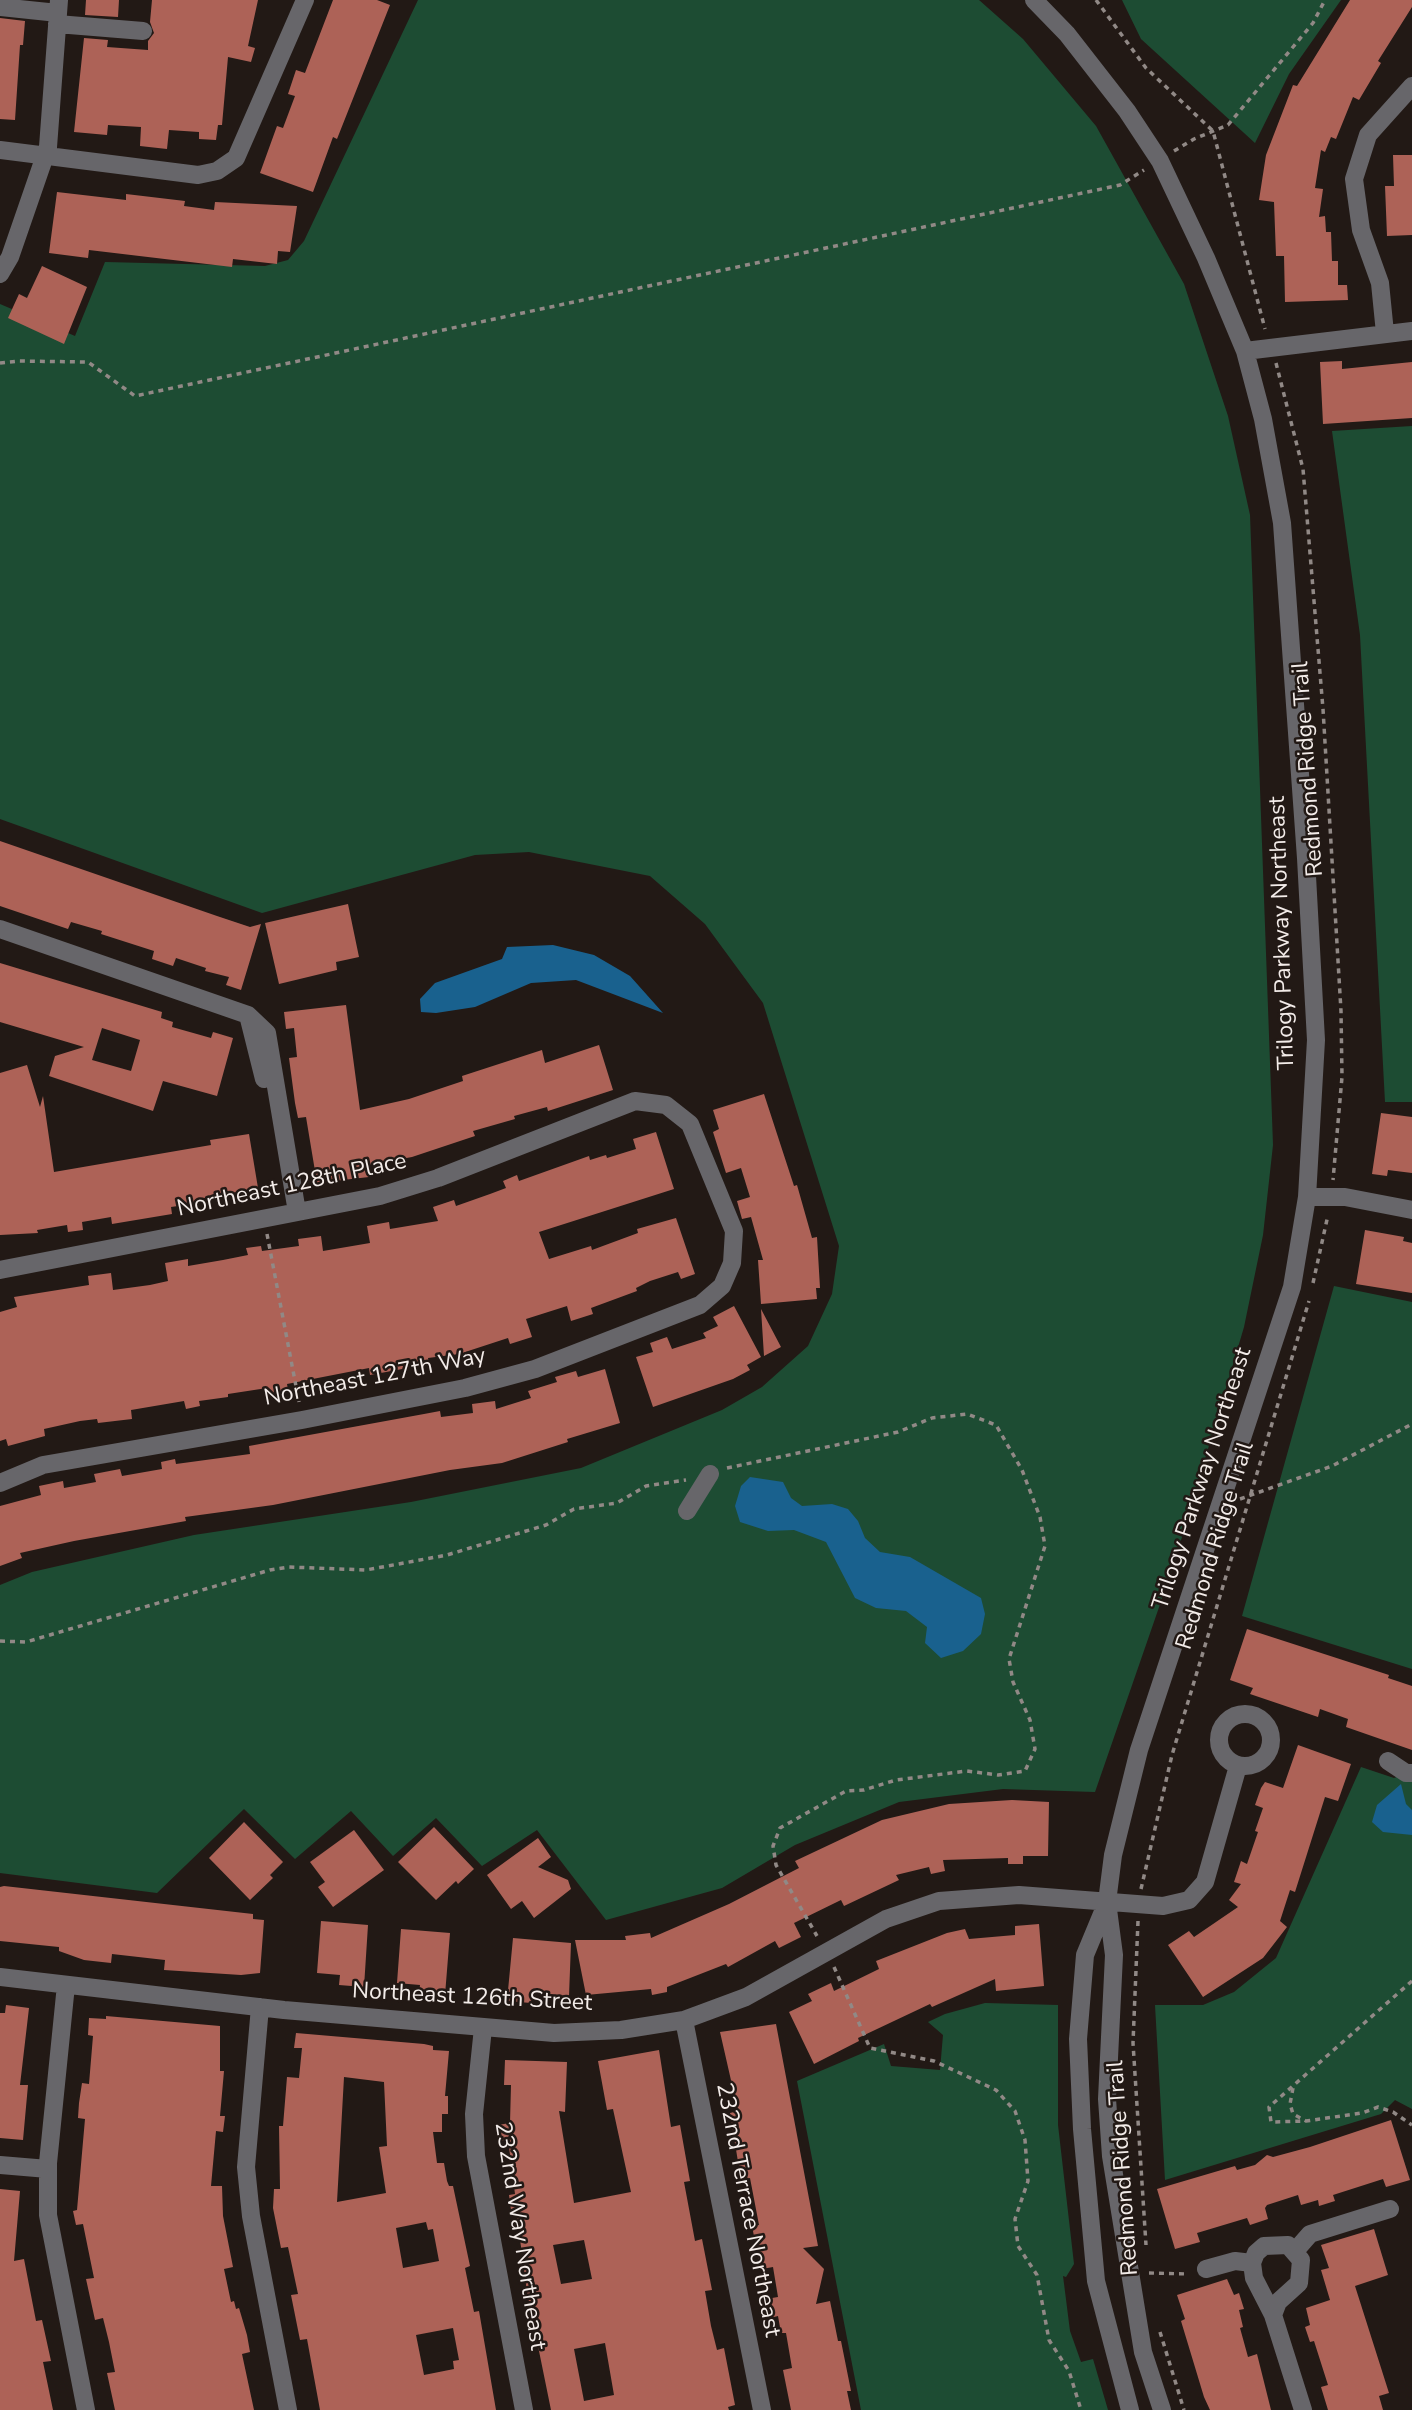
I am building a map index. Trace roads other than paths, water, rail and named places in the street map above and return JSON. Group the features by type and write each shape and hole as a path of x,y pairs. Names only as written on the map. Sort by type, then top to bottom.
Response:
{"street":[{"path":"0,150 198,175 217,171 236,158 305,0"},
{"name":"Trilogy Parkway Northeast","path":"1034,0 1076,45 1160,161 1211,268 1245,351 1275,478 1287,565 1316,1040 1307,1197 1292,1287 1139,1750 1113,1855 1107,1902 1114,1955 1108,2087 1111,2156 1143,2352 1161,2410"},
{"path":"0,7 58,12 144,31"},
{"path":"0,274 10,257 46,154 58,12"},
{"path":"1385,333 1380,283 1361,230 1354,179 1368,135 1412,86"},
{"path":"1245,351 1412,331"},
{"path":"0,929 248,1015 297,1212"},
{"name":"Northeast 128th Place","path":"0,1270 380,1196 439,1178 635,1101 666,1105 690,1124 734,1231 732,1263"},
{"path":"1307,1197 1345,1197 1412,1210"},
{"name":"Northeast 127th Way","path":"0,1483 43,1465 302,1420 465,1388 535,1369 700,1305 722,1286 732,1263"},
{"path":"687,1511 692,1497 710,1474"},
{"path":"1388,1761 1406,1773 1412,1773"},
{"name":"Northeast 126th Street","path":"0,1978 483,2028 554,2032 621,2030 684,2020 746,1997 886,1919 939,1901 1019,1895 1163,1906 1189,1900 1205,1882 1238,1766"},
{"name":"Trilogy Parkway Northeast","path":"1107,1902 1085,1955 1079,2039 1082,2129 1096,2281 1130,2410"},
{"path":"66,1986 48,2169 48,2214 86,2410"},
{"path":"260,2007 246,2166 251,2217 288,2410"},
{"name":"232nd Terrace Northeast","path":"684,2020 762,2410"},
{"name":"232nd Way Northeast","path":"483,2028 474,2114 476,2156 524,2410"},
{"path":"0,2165 48,2169"},
{"path":"1296,2250 1310,2234 1391,2209"},
{"path":"1273,2315 1278,2302 1299,2283 1301,2260 1296,2250 1288,2245 1264,2246 1256,2253 1252,2263 1254,2278 1273,2315 1303,2410"},
{"path":"1206,2269 1235,2261 1252,2263"}],"water":[{"path":"553,945 594,955 630,976 663,1013 576,980 531,983 475,1007 436,1013 421,1012 420,999 435,983 502,959 507,947"},
{"path":"750,1477 783,1482 791,1498 802,1506 832,1504 848,1509 858,1521 865,1538 880,1552 910,1557 981,1598 985,1614 981,1634 963,1651 941,1658 925,1643 927,1627 906,1611 876,1608 855,1598 826,1542 794,1530 768,1531 740,1522 735,1506 741,1486"},
{"path":"1401,1784 1406,1804 1412,1810 1412,1835 1383,1832 1372,1822 1377,1805"}]}
